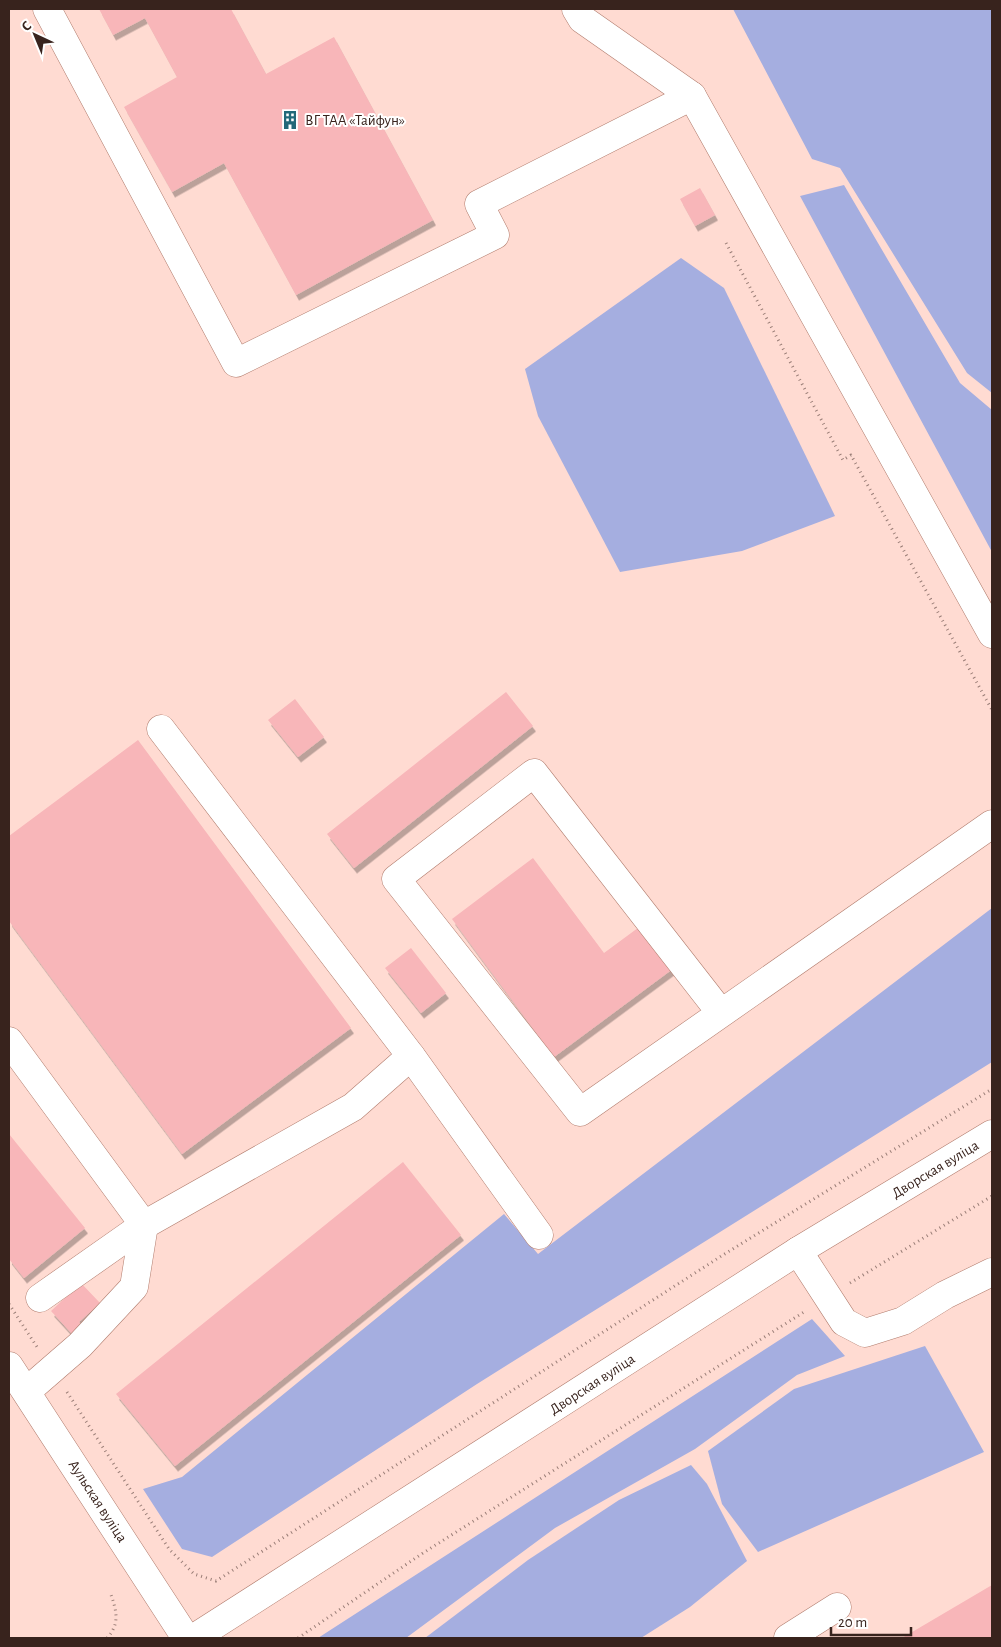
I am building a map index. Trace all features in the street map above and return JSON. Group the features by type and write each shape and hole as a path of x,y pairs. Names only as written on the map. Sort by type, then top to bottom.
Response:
{"street":[{"path":"47,9 236,364 495,235 479,204 692,96"},
{"path":"576,9 582,19 692,96 992,634"},
{"path":"161,729 410,1056 539,1235"},
{"path":"721,1013 534,773 396,879 580,1112 992,824"},
{"path":"9,1041 144,1226 134,1287 80,1345 27,1391"},
{"path":"40,1298 144,1226 354,1107 410,1056"},
{"name":"Дворская вуліца","path":"194,1638 798,1251 992,1134"},
{"path":"798,1251 844,1322 865,1333 903,1321 945,1295 992,1272"},
{"name":"Аульская вуліца","path":"9,1366 186,1638"},
{"path":"788,1638 837,1607"}],"path":[{"path":"726,244 843,460 851,455 992,710"},
{"path":"9,1304 170,1549 194,1574 216,1581 723,1255 992,1089"},
{"path":"298,1638 423,1553 827,1297 992,1196"},
{"path":"107,1638 114,1631 117,1612 110,1592"}],"shaded area":[{"path":"733,9 992,9 992,393 967,373 840,168 812,159"},
{"path":"844,185 960,383 992,410 992,552 800,196"},
{"path":"681,258 724,288 835,516 742,551 620,572 538,416 525,369"},
{"path":"992,908 992,1062 477,1384 212,1557 182,1549 143,1489 182,1477 504,1214 538,1254"},
{"path":"812,1319 845,1356 797,1375 695,1449 555,1528 406,1638 318,1638"},
{"path":"925,1346 984,1452 758,1552 722,1504 708,1451 794,1389"},
{"path":"691,1465 707,1484 747,1561 690,1607 641,1638 425,1638 528,1560 619,1500"}],"building":[{"name":"ВГ ТАА «Тайфун»","path":"99,9 231,9 266,74 334,37 433,220 296,295 224,163 172,192 124,107 177,77 145,18 113,35"},
{"path":"700,188 715,215 695,226 680,199"},
{"path":"506,692 533,726 354,868 327,834"},
{"path":"295,699 324,737 298,757 268,720"},
{"path":"138,740 351,1028 182,1154 9,921 9,836"},
{"path":"533,858 604,953 646,922 678,965 554,1057 452,919"},
{"path":"411,948 446,993 421,1013 385,968"},
{"path":"9,1134 85,1228 24,1278 9,1259"},
{"path":"403,1162 461,1235 175,1466 116,1394"},
{"path":"81,1283 100,1303 79,1322 83,1327 74,1336 51,1311"},
{"path":"992,1585 992,1638 902,1638"}],"place":[{"name":"ВГ ТАА «Тайфун»","path":"290,120"}]}
